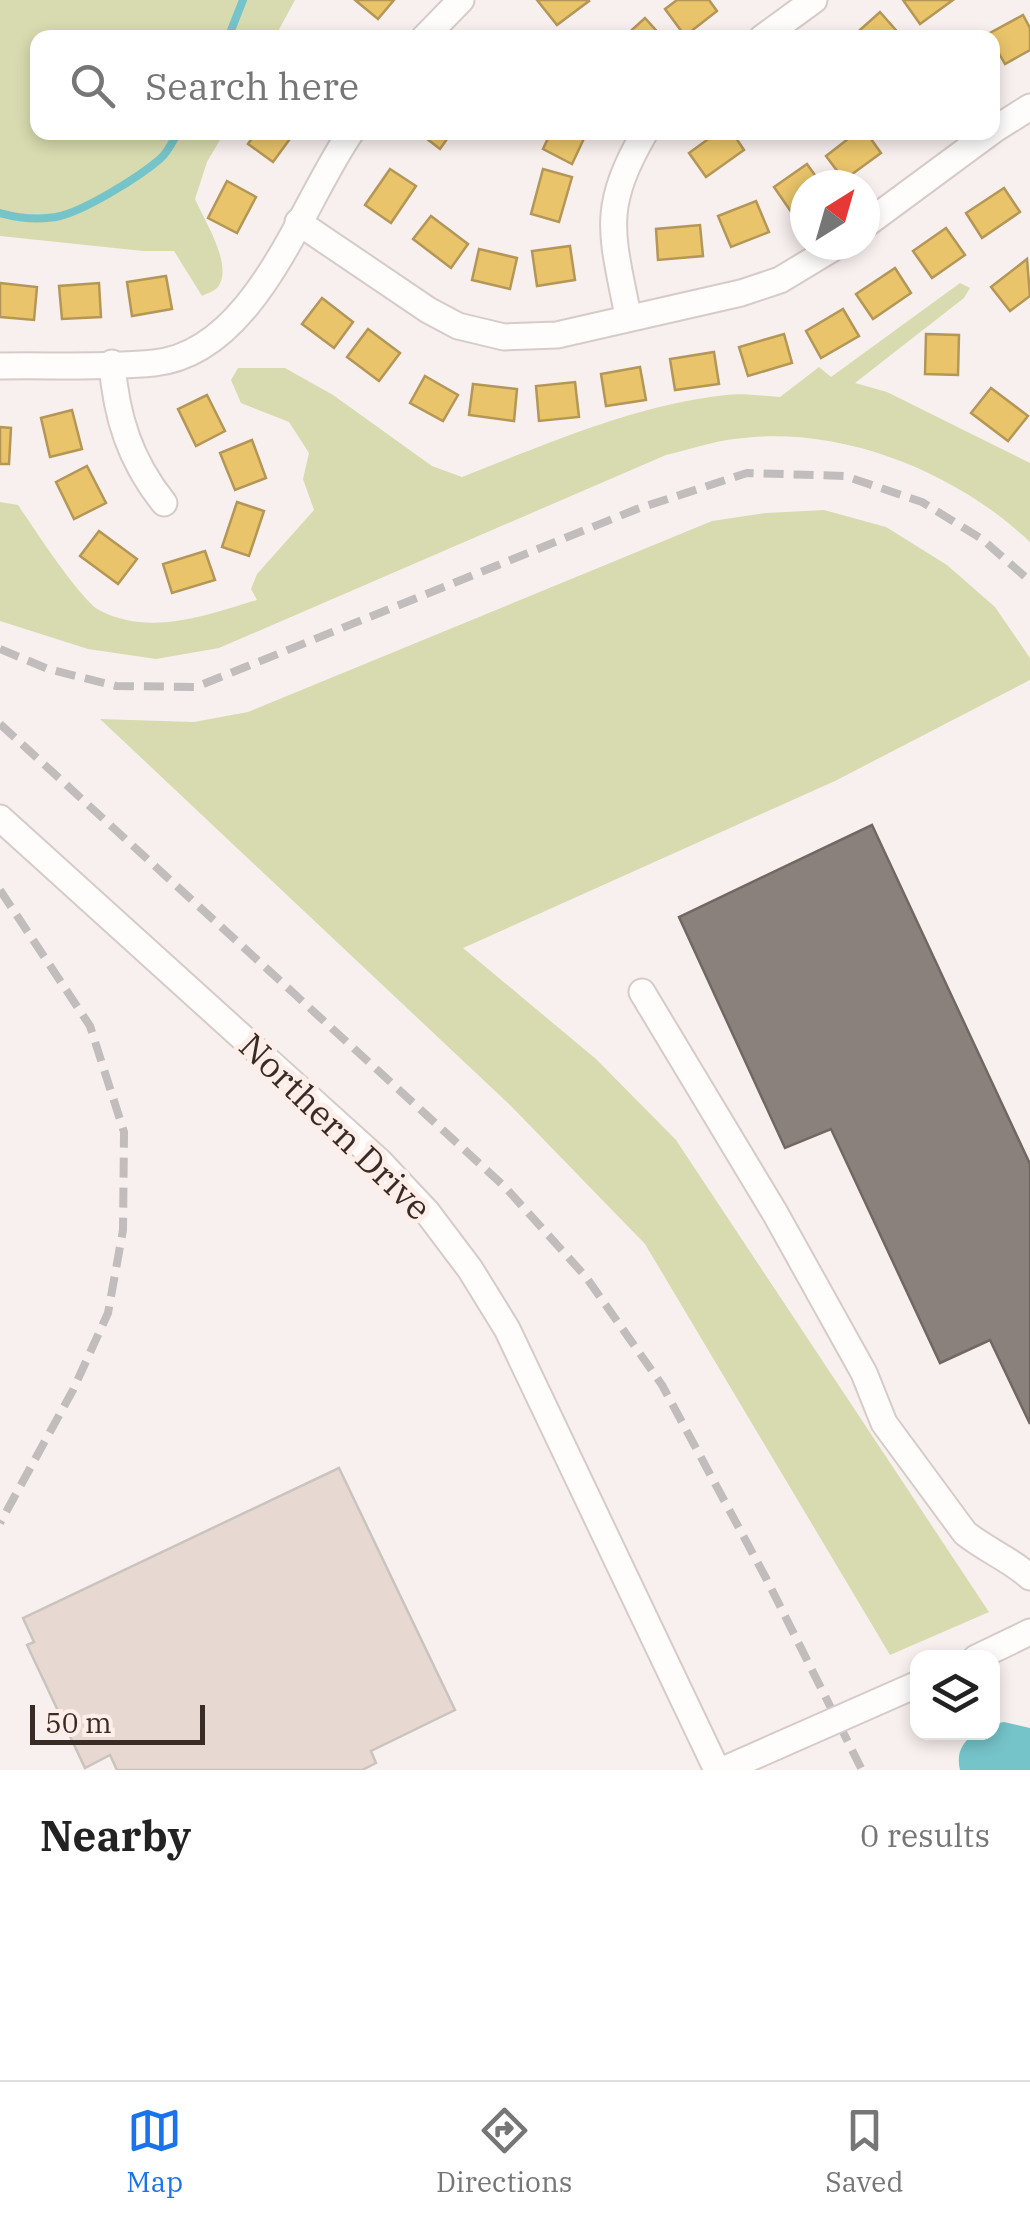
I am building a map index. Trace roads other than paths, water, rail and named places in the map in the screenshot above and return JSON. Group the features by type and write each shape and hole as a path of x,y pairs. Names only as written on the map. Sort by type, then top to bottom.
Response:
{"street":[{"path":"432,30 461,0"},
{"path":"773,30 814,0"},
{"path":"1000,127 1030,107"},
{"path":"0,366 156,363 190,353 216,339 254,295 346,140"},
{"path":"628,316 611,228 615,197 640,140"},
{"path":"880,214 981,140"},
{"path":"298,222 428,310 458,326 504,337 556,335 741,293 780,280 813,260"},
{"path":"112,363 115,401 132,455 164,503"},
{"name":"Northern Drive","path":"0,818 380,1162 470,1268 524,1361 720,1770"},
{"path":"642,992 775,1213 864,1373 884,1423 965,1533 1014,1562 1030,1577"},
{"path":"993,1650 1030,1632"},
{"path":"720,1770 910,1688"}],"water":[{"path":"1000,1723 1030,1728 1030,1770 960,1770 960,1753 967,1741 1000,1740"}],"waterway":[{"path":"231,30 243,0"},
{"path":"0,213 42,218 81,208 151,166 173,140"}],"railway":[{"path":"0,649 48,669 116,686 196,687 637,509 747,473 845,476 922,502 982,539 1030,581"},
{"path":"0,724 505,1187 586,1277 662,1385 767,1580 862,1770"},
{"path":"0,890 90,1026 124,1132 123,1230 108,1313 73,1390 0,1523"}]}
